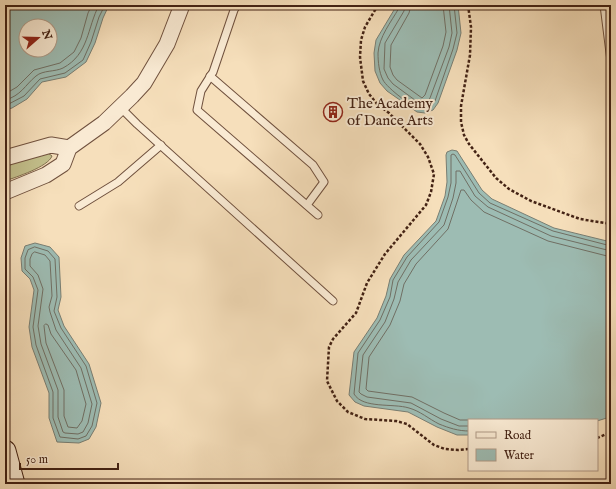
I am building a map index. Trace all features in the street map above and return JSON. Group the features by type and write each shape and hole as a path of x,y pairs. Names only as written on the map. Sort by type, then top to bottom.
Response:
{"street":[{"path":"5,192 46,175 63,164 68,148 104,123 121,108 144,83 164,50 182,5"},
{"path":"5,158 51,145 68,148"},
{"path":"5,451 14,484"}],"lane":[{"path":"237,5 213,72 201,91 197,110 318,215"},
{"path":"604,5 611,61"},
{"path":"210,76 313,165 324,182 307,205"},
{"path":"121,108 333,301"},
{"path":"79,206 118,182 161,145"}],"path":[{"path":"378,5 365,26 361,40 360,56 363,81 377,104 389,113 420,144 428,157 434,174 431,192 426,205 385,254 368,283 356,313 333,339 329,347 327,381 337,401 348,412 365,419 396,421 407,424 434,445 445,449 468,449"},
{"path":"468,5 471,26 470,55 461,106 461,122 464,134 470,144 496,178 509,189 531,201 580,219 611,224"},
{"path":"598,438 611,432"}],"shaded area":[{"path":"48,153 52,156 45,164 5,181 5,165"}],"water":[{"path":"5,5 109,5 95,43 86,62 66,77 42,82 27,99 12,108 5,110"},
{"path":"397,5 458,5 461,33 457,50 438,103 433,110 425,113 417,112 387,91 380,83 375,71 374,53 376,40"},
{"path":"452,150 457,151 482,190 492,199 554,228 611,242 610,417 598,421 598,419 468,419 468,435 457,435 437,427 408,412 364,406 355,402 349,395 354,352 377,318 386,296 390,279 404,255 436,221 445,196 447,182 447,152"},
{"path":"35,243 50,247 59,257 61,297 58,310 64,326 89,364 101,403 96,427 89,439 79,443 57,442 49,418 49,393 32,347 29,327 34,290 30,279 22,271 21,258 25,246"}],"place":[{"name":"The Academy of Dance Arts","path":"333,112"}]}
